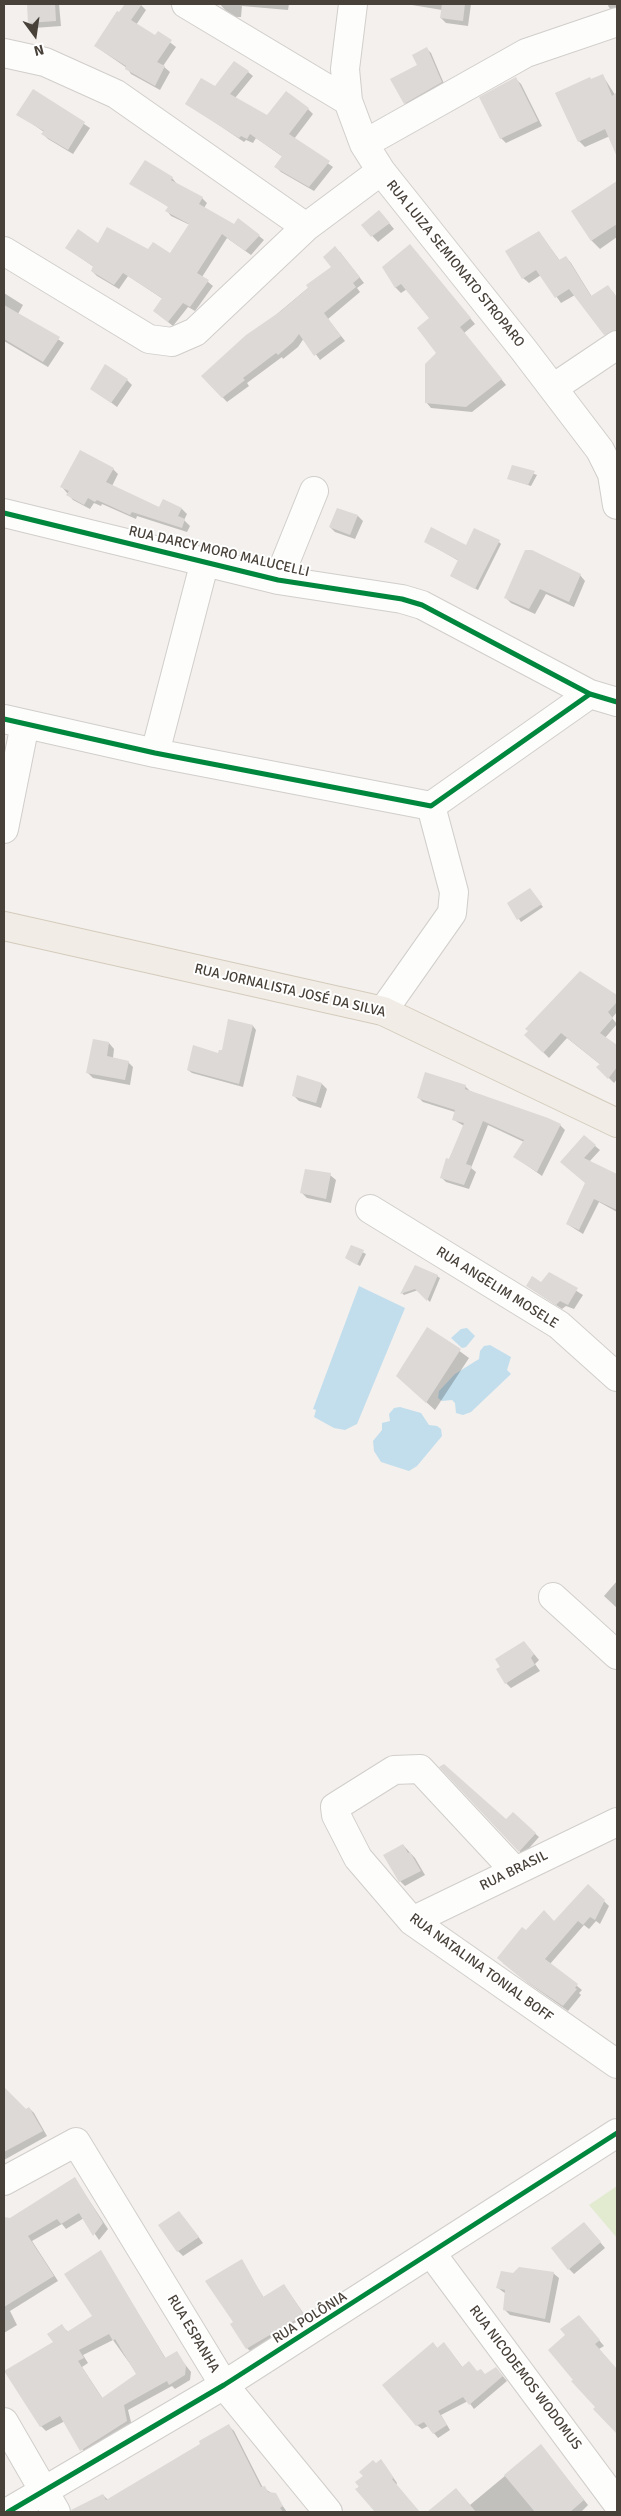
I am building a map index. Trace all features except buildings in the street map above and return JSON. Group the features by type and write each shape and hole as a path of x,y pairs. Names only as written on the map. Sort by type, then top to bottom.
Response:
{"main road":[{"name":"RUA JORNALISTA JOSÉ DA SILVA","path":"4,926 383,1011 617,1123"}],"street":[{"path":"186,4 348,102"},
{"name":"RUA LUIZA SEMIONATO STROPARO","path":"353,4 345,69 348,102 364,144 380,171 600,450 612,474 617,505"},
{"path":"364,144 526,53 617,22"},
{"path":"4,53 45,62 116,94 306,227"},
{"path":"4,251 148,339 172,342 195,332 306,227 380,171"},
{"path":"553,388 617,346"},
{"path":"278,580 314,491"},
{"name":"RUA DARCY MORO MALUCELLI","path":"4,513 278,580 402,599 422,605 590,694 617,702"},
{"path":"156,753 204,561"},
{"path":"4,829 15,722 156,753 431,806 590,694"},
{"path":"383,1011 452,913 454,892 431,806"},
{"name":"RUA ANGELIM MOSELE","path":"370,1209 560,1325 617,1377"},
{"path":"553,1596 617,1655"},
{"name":"RUA NATALINA TONIAL BOFF","path":"515,1871 420,1769 394,1770 335,1807 336,1815 358,1858 412,1921 617,2064"},
{"name":"RUA BRASIL","path":"412,1921 617,1822"},
{"name":"RUA POLÔNIA","path":"8,2512 50,2502 224,2385 432,2254 617,2133"},
{"name":"RUA ESPANHA","path":"4,2181 76,2142 224,2385 328,2512"},
{"name":"RUA NICODEMOS WODOMUS","path":"432,2254 617,2503"},
{"path":"4,2422 50,2502"}],"green space":[{"path":"617,2186 617,2238 589,2205"}],"water":[{"path":"359,1286 405,1308 357,1424 345,1430 334,1428 314,1417 316,1410 313,1409"},
{"path":"467,1328 475,1336 466,1347 462,1348 451,1338 461,1329"},
{"path":"490,1345 511,1357 507,1370 511,1374 471,1412 463,1415 456,1413 455,1403 452,1400 442,1401 438,1398 439,1391 455,1374 479,1359 480,1351 484,1346"},
{"path":"400,1407 421,1413 429,1425 437,1426 441,1429 442,1436 417,1466 409,1471 381,1462 374,1451 373,1441 382,1430 382,1423 390,1421 389,1414 394,1408"}],"cycle path":[{"path":"4,513 278,580 402,599 422,605 590,694 617,702"},
{"path":"4,719 155,753 431,806 590,694"},
{"path":"8,2512 224,2385 617,2133"}]}
